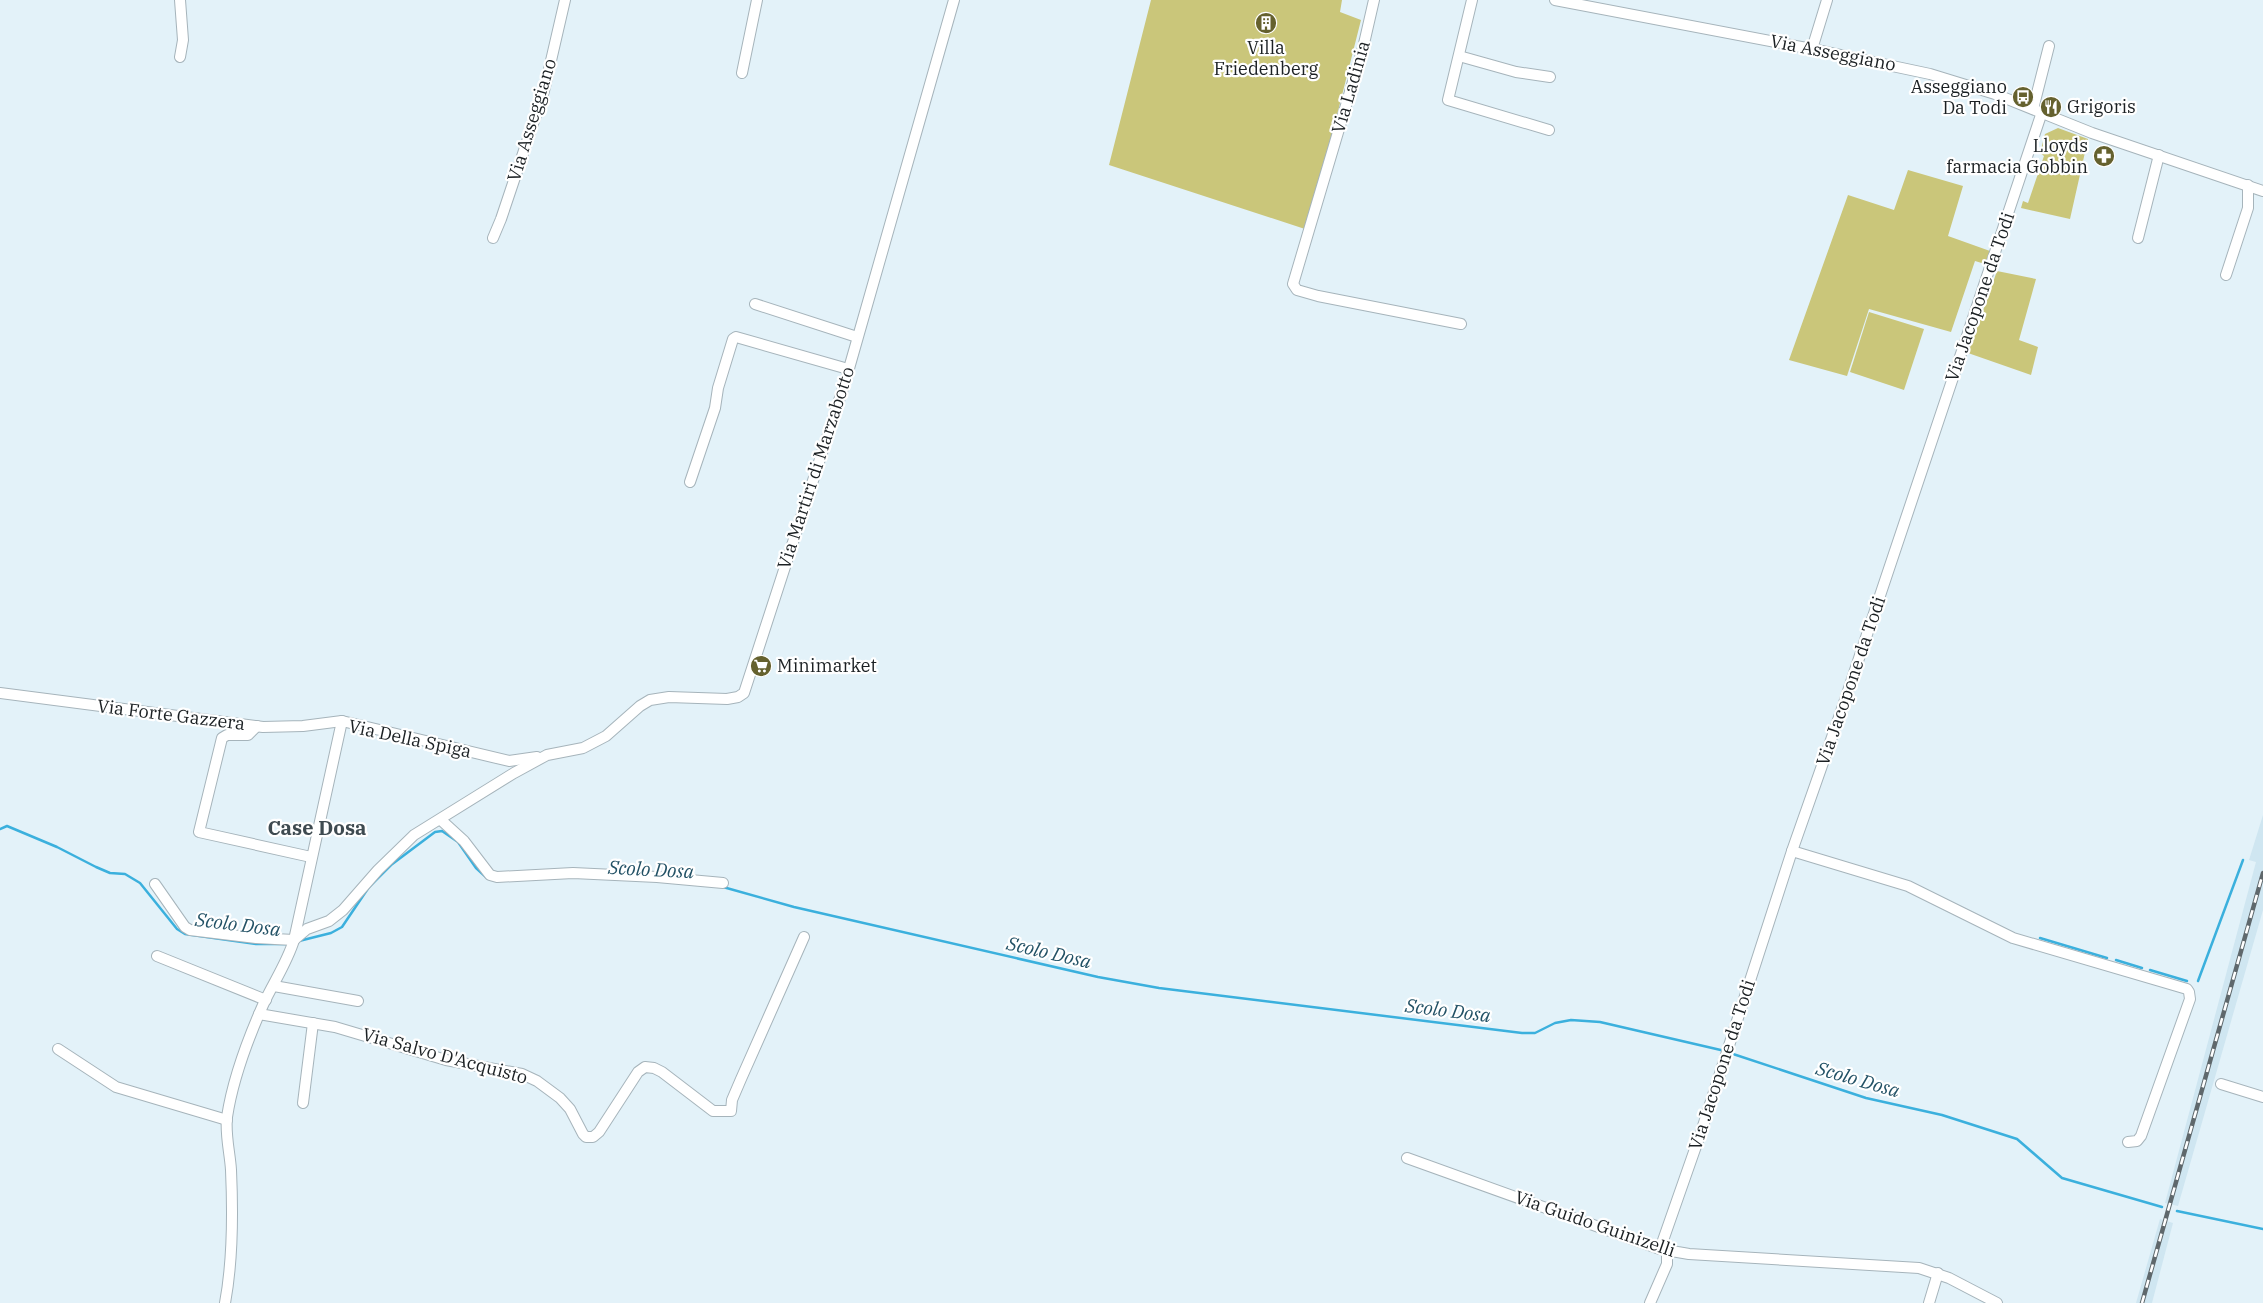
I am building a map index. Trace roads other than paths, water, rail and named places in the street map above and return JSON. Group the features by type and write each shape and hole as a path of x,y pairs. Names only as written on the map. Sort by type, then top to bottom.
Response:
{"street":[{"path":"180,0 183,40 180,57"},
{"name":"Via Asseggiano","path":"493,238 502,219 544,91 565,0"},
{"path":"742,73 757,0"},
{"name":"Via Martiri di Marzabotto","path":"294,940 307,929 329,921 343,910 396,851 414,835 514,773 547,755 583,748 606,736 640,706 656,698 727,699 738,697 744,693 848,369 954,0"},
{"name":"Via Ladinia","path":"1374,0 1363,48 1293,284 1297,290 1318,296 1461,324"},
{"path":"1472,0 1448,100 1549,130"},
{"name":"Via Asseggiano","path":"1555,0 1812,48 1930,74 1995,94 2092,133 2263,191"},
{"path":"1812,48 1827,0"},
{"name":"Via Jacopone da Todi","path":"1650,1303 1667,1264 1664,1250 1728,1046 1792,851 1844,703 2038,111 2049,46"},
{"path":"1459,56 1516,72 1550,77"},
{"path":"2138,238 2159,155"},
{"path":"2226,276 2248,208 2248,185"},
{"name":"Via Asseggiano","path":"2248,185 2263,185"},
{"path":"755,304 857,337"},
{"path":"690,482 710,425 732,339 736,337 848,369"},
{"name":"Via Forte Gazzera","path":"0,693 257,726 291,727 342,721"},
{"name":"Via Della Spiga","path":"294,940 297,918 342,721 516,761 547,755"},
{"path":"257,726 248,735 227,735 222,738 199,832 311,858"},
{"path":"514,773 518,767 516,761"},
{"path":"441,820 464,841 490,875 497,877 573,873 656,877 723,883"},
{"path":"1792,851 1908,886 2020,940 2187,989 2190,999 2141,1136 2137,1141 2128,1142"},
{"path":"155,884 190,930 256,938 294,940 247,1041 230,1099 227,1120 232,1221 225,1303"},
{"path":"297,918 301,926 307,929"},
{"name":"Via Salvo D'Acquisto","path":"259,1014 335,1027 446,1060 522,1074 537,1081 560,1098 570,1109 583,1134 593,1137 599,1132 638,1072 645,1067 654,1068 662,1072 713,1111 731,1111 732,1100 804,937"},
{"path":"157,956 266,1000"},
{"path":"274,986 358,1001"},
{"path":"302,1103 313,1023"},
{"path":"58,1049 116,1087 227,1120"},
{"path":"2222,1084 2263,1097"},
{"name":"Via Guido Guinizelli","path":"1407,1158 1664,1250 1689,1254 1919,1268 1938,1273 1997,1303"},
{"path":"1929,1303 1938,1273"}],"waterway":[{"name":"Scolo Dosa","path":"0,829 7,826 57,847 110,873 125,874 140,883 177,929 185,934 256,944 289,944"},
{"name":"Scolo Dosa","path":"299,941 331,933 342,927 369,887 391,865 435,832 442,831 458,842 476,868 487,878"},
{"path":"2198,981 2243,860"},
{"name":"Scolo Dosa","path":"723,887 794,907 1098,977 1159,988 1522,1033 1535,1033 1555,1023 1571,1020 1600,1022 1725,1051"},
{"path":"2040,938 2107,958"},
{"path":"2116,960 2142,968"},
{"path":"2150,970 2187,981"},
{"name":"Scolo Dosa","path":"1730,1053 1866,1098 1942,1115 2017,1139 2062,1178 2162,1207"},
{"name":"Scolo Dosa","path":"2177,1211 2263,1229"}],"railway":[{"path":"2142,1303 2263,873"}],"place":[{"name":"Villa Friedenberg","path":"1266,23"},
{"name":"Asseggiano Da Todi","path":"2023,97"},
{"name":"Grigoris","path":"2051,107"},
{"name":"Lloyds farmacia Gobbin","path":"2104,156"},
{"name":"Minimarket","path":"761,666"}],"district":[{"name":"Case Dosa","path":"317,828"}]}
